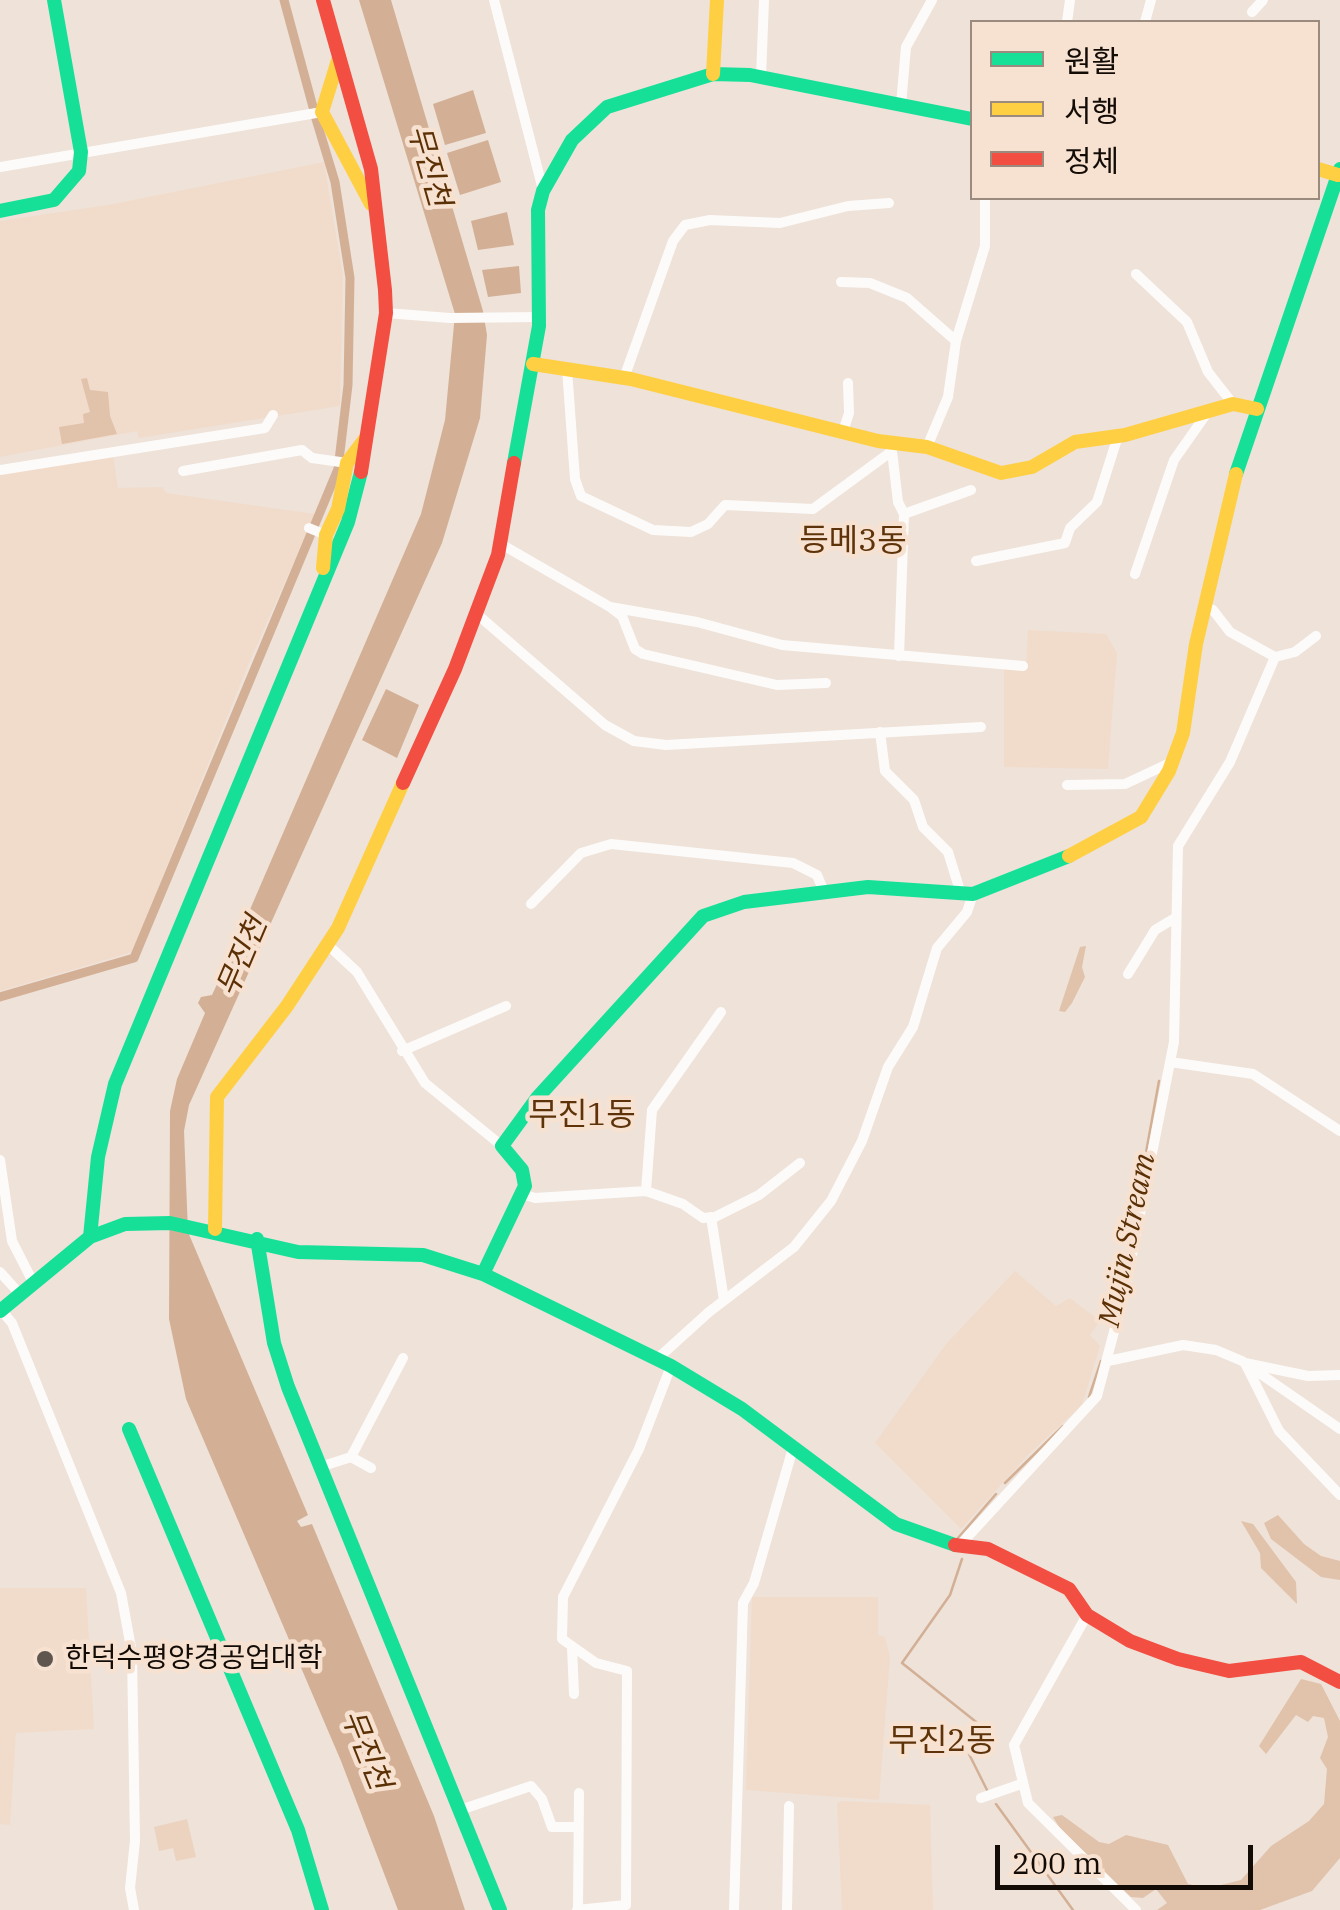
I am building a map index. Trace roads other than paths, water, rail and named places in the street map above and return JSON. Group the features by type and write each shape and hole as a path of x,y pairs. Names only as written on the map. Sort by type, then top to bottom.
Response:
{"street":[{"path":"0,211 54,200 78,171 81,152 54,0"},
{"path":"90,1237 98,1157 115,1084 348,522 368,434 386,313 370,169 324,0"},
{"path":"494,0 543,191"},
{"path":"713,74 718,0"},
{"path":"761,78 764,0"},
{"path":"901,104 906,47 932,0"},
{"path":"1252,12 1263,0"},
{"path":"340,57 322,112 374,209"},
{"path":"214,1229 213,1115 217,1096 254,1052 328,945 478,615 501,544 534,364 539,317 536,238 543,191 582,126 607,107 713,74 761,78 970,118"},
{"path":"0,167 322,112"},
{"path":"502,1146 536,1098 642,988 703,916 722,906 868,887 967,894 1087,849 1141,817 1173,761 1187,716 1203,606 1226,504 1339,172"},
{"path":"926,447 948,397 956,341 985,246 985,202"},
{"path":"624,378 672,242 686,226 710,220 780,224 848,206 889,203"},
{"path":"1136,274 1186,322 1208,372 1233,404"},
{"path":"842,282 870,282 906,298 956,341"},
{"path":"386,313 450,318 539,317"},
{"path":"534,364 624,378 892,447 926,447 1001,473 1032,467 1075,442 1118,436 1233,404 1257,409"},
{"path":"567,369 575,479 581,496 653,530 691,532 708,524 725,504 812,510 892,447"},
{"path":"843,432 849,412 848,383"},
{"path":"1134,574 1174,460 1211,409"},
{"path":"0,470 25,460 265,428 273,415"},
{"path":"321,586 324,534 338,509 342,462 368,434"},
{"path":"976,561 1065,543 1070,528 1097,502 1118,436"},
{"path":"892,447 898,502 904,514 899,656"},
{"path":"183,471 302,450 312,458 342,462"},
{"path":"904,514 971,490"},
{"path":"309,528 324,534"},
{"path":"501,544 622,616 635,649 642,654 776,686 826,683"},
{"path":"1203,606 1213,610 1230,632 1275,657 1295,652 1316,636"},
{"path":"610,607 697,622 782,646 1023,666"},
{"path":"478,615 605,725 634,741 666,744 981,726"},
{"path":"958,1546 1048,1446 1087,1412 1097,1396 1108,1361 1170,1062 1178,1000 1178,846 1230,762 1275,657"},
{"path":"579,1793 577,1910 626,1905 627,1670 596,1662 572,1647 560,1629 563,1597 639,1450 664,1363 724,1300 794,1247 831,1201 862,1141 888,1068 912,1028 937,948 967,912 967,894 948,852 924,827 914,800 885,770 880,732"},
{"path":"1067,786 1125,784 1173,761"},
{"path":"531,904 581,853 611,844 793,863 817,876 824,892"},
{"path":"1128,974 1156,930 1175,918"},
{"path":"328,945 357,972 425,1083 502,1146 526,1178 483,1274"},
{"path":"402,1051 506,1006"},
{"path":"646,1192 652,1110 721,1012"},
{"path":"1170,1062 1252,1074 1340,1132"},
{"path":"0,1160 12,1240 33,1282"},
{"path":"522,1194 536,1198 646,1192 684,1204 704,1218 759,1195 800,1162"},
{"path":"711,1217 724,1300"},
{"path":"134,1910 130,1888 135,1841 132,1653 121,1594 18,1338 0,1310 90,1237 126,1224 192,1225 326,1255 423,1255 483,1274 664,1363 742,1409 896,1524 958,1546 988,1549 1069,1590 1087,1615 1130,1641 1207,1668 1252,1670 1300,1662 1340,1682"},
{"path":"257,1239 274,1343 320,1467 463,1809 500,1910"},
{"path":"0,1273 18,1293"},
{"path":"1108,1361 1182,1345 1216,1350 1245,1363 1340,1428"},
{"path":"320,1467 351,1457 403,1358"},
{"path":"1245,1363 1308,1376 1340,1375"},
{"path":"1245,1363 1279,1431 1340,1495"},
{"path":"129,1428 298,1830 322,1910"},
{"path":"734,1910 743,1604 754,1583 794,1448"},
{"path":"351,1457 371,1468"},
{"path":"1087,1615 1014,1745 1028,1803 1136,1910"},
{"path":"572,1647 574,1694"},
{"path":"981,1798 1021,1784"},
{"path":"463,1809 530,1786 542,1799 552,1828 577,1827"},
{"path":"786,1910 789,1806"}],"water":[{"name":"무진천","path":"359,0 391,0 483,311 487,335 480,418 442,543 189,1105 184,1131 188,1232 308,1515 297,1521 301,1527 312,1524 434,1816 465,1910 398,1910 341,1761 186,1399 169,1319 170,1111 177,1079 205,1013 198,1003 201,997 212,995 226,965 421,514 445,420 455,314"},
{"path":"473,90 486,133 445,145 433,104"},
{"path":"488,140 501,182 460,195 447,153"},
{"path":"507,212 514,245 478,250 471,221"},
{"path":"519,266 521,293 488,297 482,270"},
{"path":"386,689 419,705 397,758 362,740"}],"waterway":[{"path":"284,0 313,107"},
{"path":"0,997 134,958 338,469 348,385 350,278 335,182 316,119"},
{"name":"Mujin Stream","path":"1135,1213 1159,1081"},
{"name":"Mujin Stream","path":"1089,1397 1101,1361"},
{"name":"Mujin Stream","path":"1005,1483 1063,1426"},
{"name":"Mujin Stream","path":"958,1538 996,1494"},
{"name":"Mujin Stream","path":"962,1559 950,1595 902,1663 980,1725 969,1754 987,1790"},
{"name":"Mujin Stream","path":"996,1804 1073,1910"}],"place":[{"name":"한덕수평양경공업대학","path":"45,1659"}],"district":[{"name":"등메3동","path":"853,542"},
{"name":"무진1동","path":"582,1116"},
{"name":"무진2동","path":"942,1742"}]}
